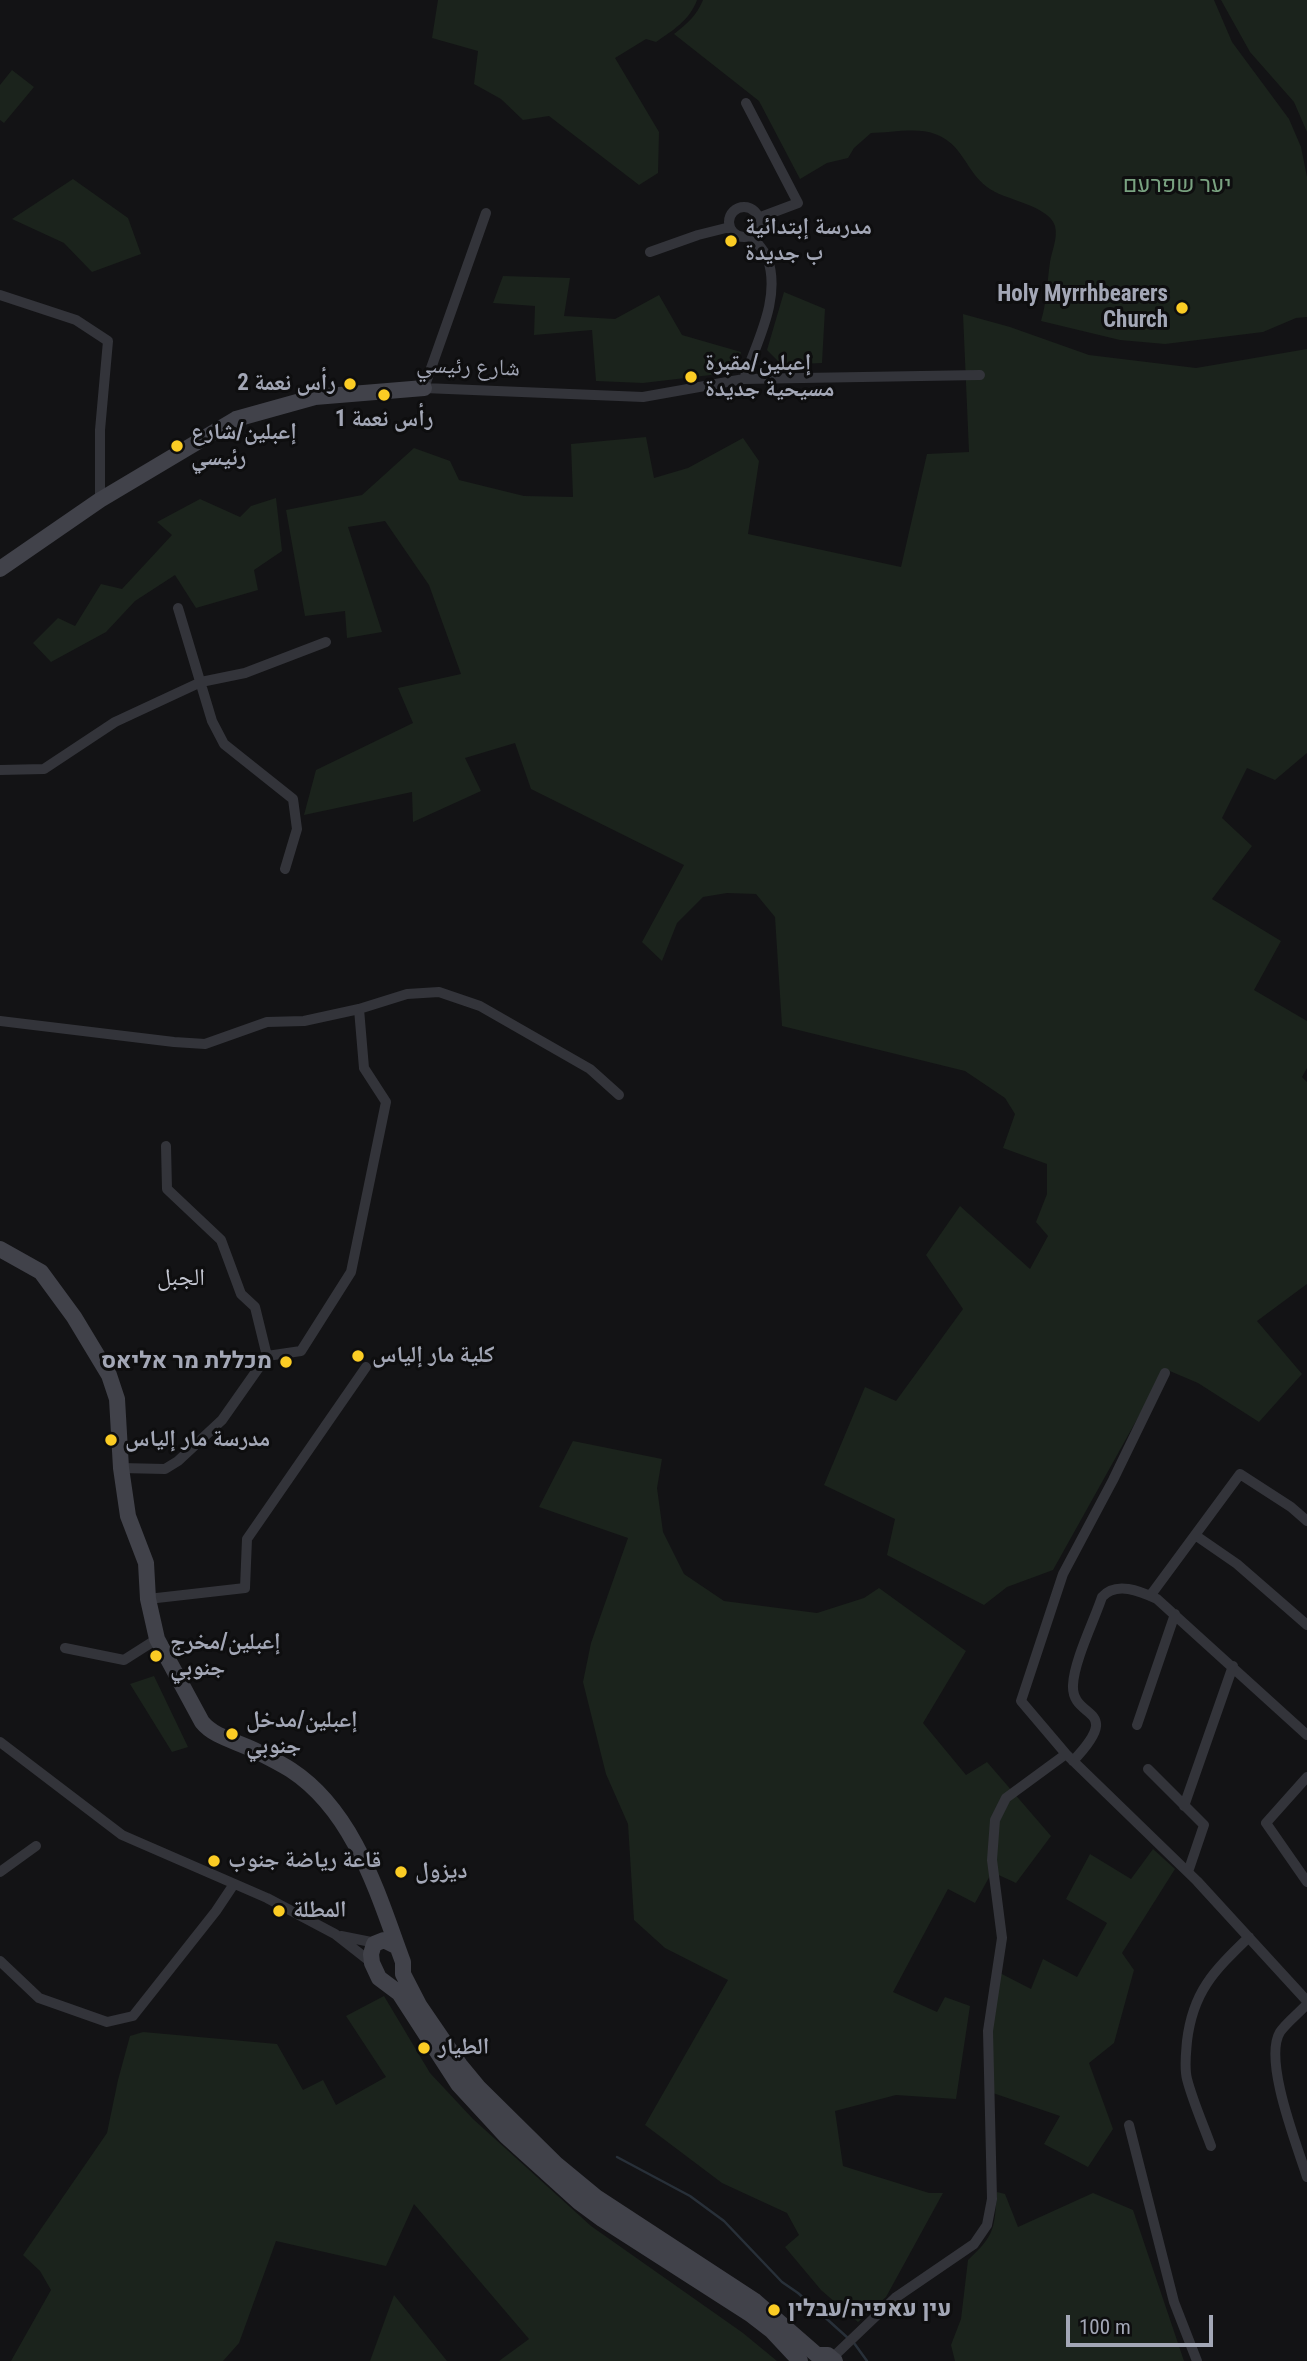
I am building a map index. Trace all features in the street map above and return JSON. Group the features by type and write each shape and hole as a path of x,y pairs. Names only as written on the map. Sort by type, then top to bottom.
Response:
{"main road":[{"name":"شارع رئيسي","path":"0,569 100,500 236,419 316,397 424,388"},
{"path":"1,1251 41,1272 74,1317 109,1375 117,1399 121,1468 128,1516 146,1563 148,1600 157,1639 206,1728 291,1770 314,1788 337,1815 361,1857 380,1902 384,1943 403,1962 403,1974 419,2005 479,2088 556,2164 596,2197 755,2301 823,2359"},
{"path":"384,1943 373,1947 372,1963 379,1978 399,1993 458,2084 506,2136 579,2202 750,2314 772,2331 800,2361"},
{"path":"385,1981 396,1980 403,1974"}],"street":[{"path":"746,103 798,203 758,218"},
{"path":"740,207 749,208 758,218 758,228 751,235 741,236 730,227 732,213 740,207"},
{"path":"424,388 486,214"},
{"path":"650,252 730,227"},
{"path":"744,379 771,301 772,277 766,255 751,235"},
{"path":"0,295 76,320 108,341 100,430 100,500"},
{"name":"شارع رئيسي","path":"424,388 642,397 744,379 980,375"},
{"path":"178,608 212,721 224,744 293,799 297,829 285,869"},
{"path":"0,770 44,769 115,722 201,682 245,673 326,642"},
{"path":"0,1021 205,1044 267,1022 304,1021 359,1009 407,994 439,992 480,1006 590,1069 619,1095"},
{"path":"121,1468 164,1469 178,1461 222,1420 267,1356 302,1351 351,1272 386,1102 364,1068 359,1009"},
{"path":"166,1146 167,1189 221,1240 241,1294 255,1307 267,1356"},
{"path":"148,1600 245,1588 247,1539 366,1367"},
{"path":"1165,1373 1063,1574 1021,1701 1069,1758 1188,1872 1306,2000 1280,2033 1274,2049 1274,2064 1307,2177"},
{"path":"1150,1596 1240,1474 1291,1507 1307,1521"},
{"path":"1195,1535 1237,1564 1307,1625"},
{"path":"823,2359 895,2298 974,2244 987,2225 992,2199 988,2031 1002,1938 992,1860 995,1820 1006,1798 1090,1743 1096,1730 1093,1715 1076,1699 1072,1686 1102,1597 1114,1588 1150,1596 1175,1614 1307,1735"},
{"path":"1137,1725 1175,1614"},
{"path":"65,1648 124,1660 157,1639"},
{"path":"1184,1806 1233,1666"},
{"path":"0,1742 122,1835 267,1898 335,1934 372,1963"},
{"path":"1148,1769 1204,1825 1188,1872"},
{"path":"1307,1777 1266,1823 1307,1882"},
{"path":"0,1872 36,1846"},
{"path":"0,1961 39,1998 107,2022 133,2016 216,1911 234,1884"},
{"path":"335,1934 384,1943"},
{"path":"1211,2146 1187,2077 1185,2061 1190,2022 1197,1998 1213,1972 1249,1937"},
{"path":"1129,2125 1174,2302 1197,2361"}],"green space":[{"path":"438,0 697,0 685,19 668,34 656,42 646,39 615,58 659,132 658,173 639,185 549,116 523,120 501,99 474,84 478,51 432,38"},
{"name":"יער שפרעם","path":"703,0 1214,0 1232,42 1289,119 1301,147 1307,177 1307,317 1296,318 1263,332 1165,344 1120,340 1041,321 1056,235 1051,219 1035,208 994,192 980,180 952,144 928,132 871,133 854,148 848,158 827,163 800,179 759,101 674,34 691,19"},
{"path":"1221,0 1307,0 1307,132 1294,102 1250,52"},
{"path":"12,70 34,87 4,123 0,120 0,85"},
{"path":"73,179 128,218 141,254 92,272 64,243 12,219"},
{"path":"503,276 570,278 564,316 615,319 659,295 682,335 741,352 736,372 643,383 596,381 592,330 534,335 535,306 493,303"},
{"path":"784,292 825,309 822,363 782,365 767,350"},
{"path":"963,314 1010,327 1089,355 1196,368 1307,349 1307,753 1275,780 1247,768 1222,818 1252,846 1212,899 1281,941 1254,990 1307,1021 1307,1068 1302,1077 1307,1082 1307,1284 1257,1321 1302,1374 1259,1422 1198,1383 1165,1369 1053,1570 1007,1587 984,1605 887,1555 895,1519 824,1485 865,1387 896,1401 963,1309 926,1255 960,1206 1030,1269 1048,1236 1036,1222 1047,1194 1047,1164 1003,1148 1015,1114 1005,1098 965,1071 782,1026 775,917 756,894 727,893 703,897 677,923 662,961 642,942 684,865 531,789 515,743 465,758 481,791 413,822 412,792 304,815 316,770 413,723 398,688 461,674 429,585 385,521 348,527 382,632 347,638 345,611 305,616 286,510 362,495 414,448 450,461 459,480 524,496 573,497 571,444 646,437 654,478 688,468 743,438 759,461 748,534 901,567 927,454 969,452"},
{"path":"276,498 282,551 254,570 258,590 196,608 175,575 135,601 106,632 51,662 33,643 58,618 75,626 101,584 122,589 172,535 157,522 200,499 240,517 251,506"},
{"path":"573,1441 662,1459 657,1488 663,1532 684,1574 724,1601 817,1613 864,1598 879,1588 966,1651 923,1723 966,1775 987,1762 1051,1836 1016,1883 992,1872 975,1903 948,1889 893,1992 937,2012 945,1997 970,2006 956,2099 896,2095 835,2111 843,2166 929,2193 943,2193 886,2297 858,2322 821,2290 785,2247 799,2235 787,2213 722,2183 645,2125 728,1980 665,1948 634,1920 628,1824 606,1774 583,1682 591,1643 628,1538 539,1507"},
{"path":"154,1676 188,1747 172,1752 130,1684"},
{"path":"1153,1849 1175,1869 1122,1953 1134,1970 1114,2043 1089,2063 1113,2129 1088,2167 1044,2144 1060,2116 993,2093 990,2074 996,1971 1031,1989 1043,1959 1077,1977 1107,1923 1066,1899 1090,1854 1131,1879"},
{"path":"384,1996 430,2073 473,2119 591,2226 743,2333 777,2361 499,2361 529,2339 414,2204 386,2266 276,2241 239,2343 223,2361 11,2361 51,2290 40,2271 23,2255 107,2133 130,2036 143,2032 277,2044 303,2090 323,2080 336,2105 386,2077 346,2016"},
{"path":"997,2192 1005,2194 1018,2227 1093,2193 1133,2210 1184,2361 955,2361 951,2345 961,2319 968,2260 992,2230"},
{"path":"394,2295 447,2361 370,2361"}],"waterway":[{"path":"617,2157 690,2196 724,2221 782,2282 849,2339"},
{"path":"854,2343 867,2361"}],"place":[{"name":"مدرسة إبتدائية ب جديدة","path":"731,241"},
{"name":"Holy Myrrhbearers Church","path":"1182,308"},
{"name":"إعبلين/مقبرة مسيحية جديدة","path":"691,377"},
{"name":"رأس نعمة 2","path":"350,384"},
{"name":"رأس نعمة 1","path":"384,395"},
{"name":"إعبلين/شارع رئيسي","path":"177,446"},
{"name":"كلية مار إلياس","path":"358,1356"},
{"name":"מכללת מר אליאס","path":"286,1362"},
{"name":"مدرسة مار إلياس","path":"111,1440"},
{"name":"إعبلين/مخرج جنوبي","path":"156,1656"},
{"name":"إعبلين/مدخل جنوبي","path":"232,1734"},
{"name":"قاعة رياضة جنوب","path":"214,1861"},
{"name":"ديزول","path":"401,1872"},
{"name":"المطلة","path":"279,1911"},
{"name":"الطيار","path":"424,2048"},
{"name":"עין עאפיה/עבלין","path":"774,2310"}],"district":[{"name":"الجبل","path":"181,1279"}]}
